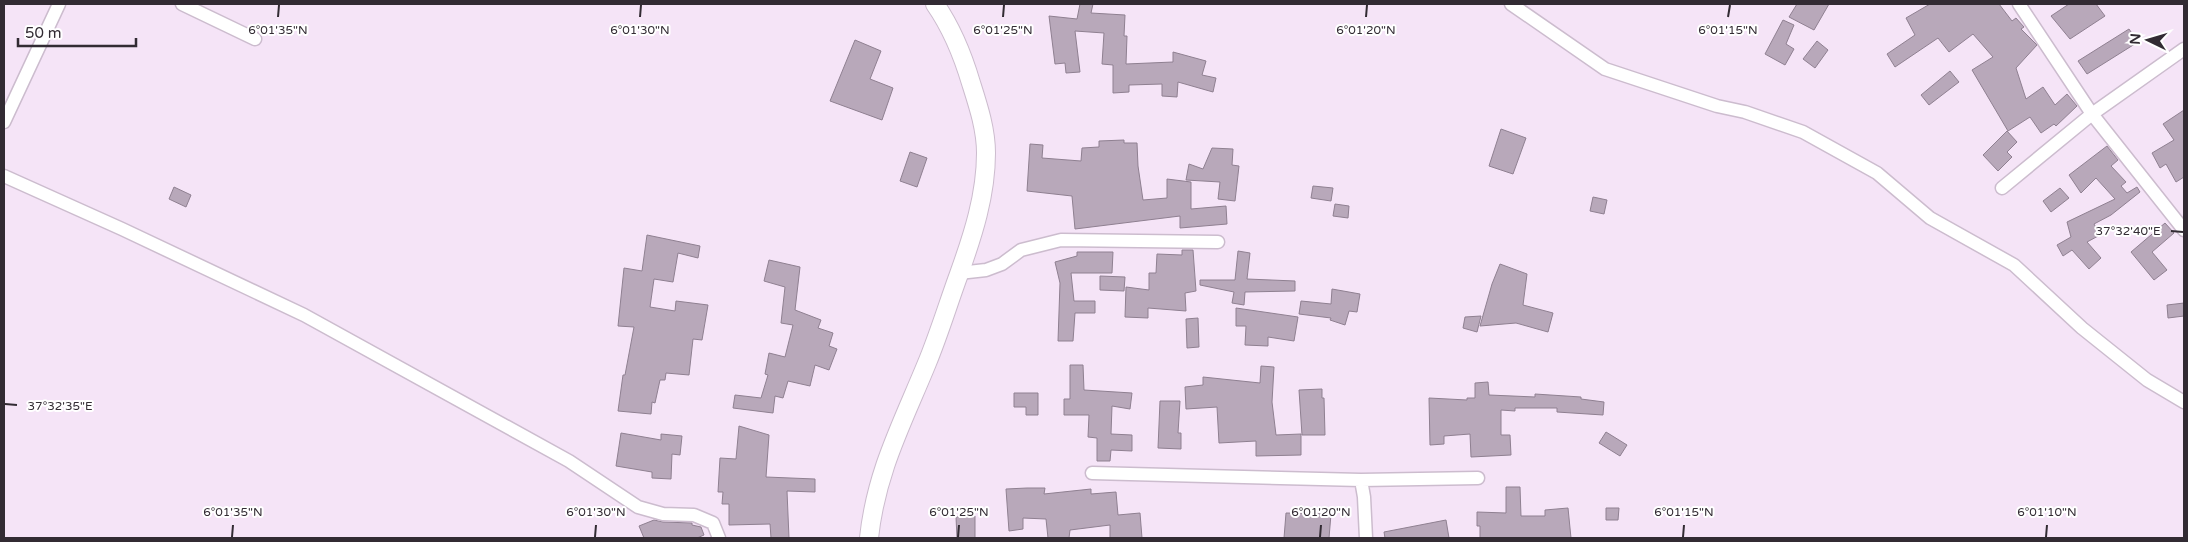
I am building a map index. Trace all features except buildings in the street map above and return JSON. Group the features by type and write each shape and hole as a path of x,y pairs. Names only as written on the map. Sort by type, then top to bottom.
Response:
{"street":[{"path":"4,122 59,4"},
{"path":"182,4 255,39"},
{"path":"869,538 872,509 886,458 928,361 972,236 981,202 986,152 982,118 966,68 944,16 935,4"},
{"path":"1511,4 1606,69 1803,132 1877,173 1930,218 2014,265 2082,328 2140,374 2184,402"},
{"path":"2019,4 2092,114 2184,230"},
{"path":"2002,188 2092,114 2184,48"},
{"path":"4,176 122,229 304,315 569,461 638,507 663,514 694,515 713,524 719,538"},
{"path":"959,273 986,270 1002,264 1020,250 1061,240 1218,242"},
{"path":"1092,473 1361,480 1478,478"},
{"path":"1361,480 1364,496 1366,538"}]}
